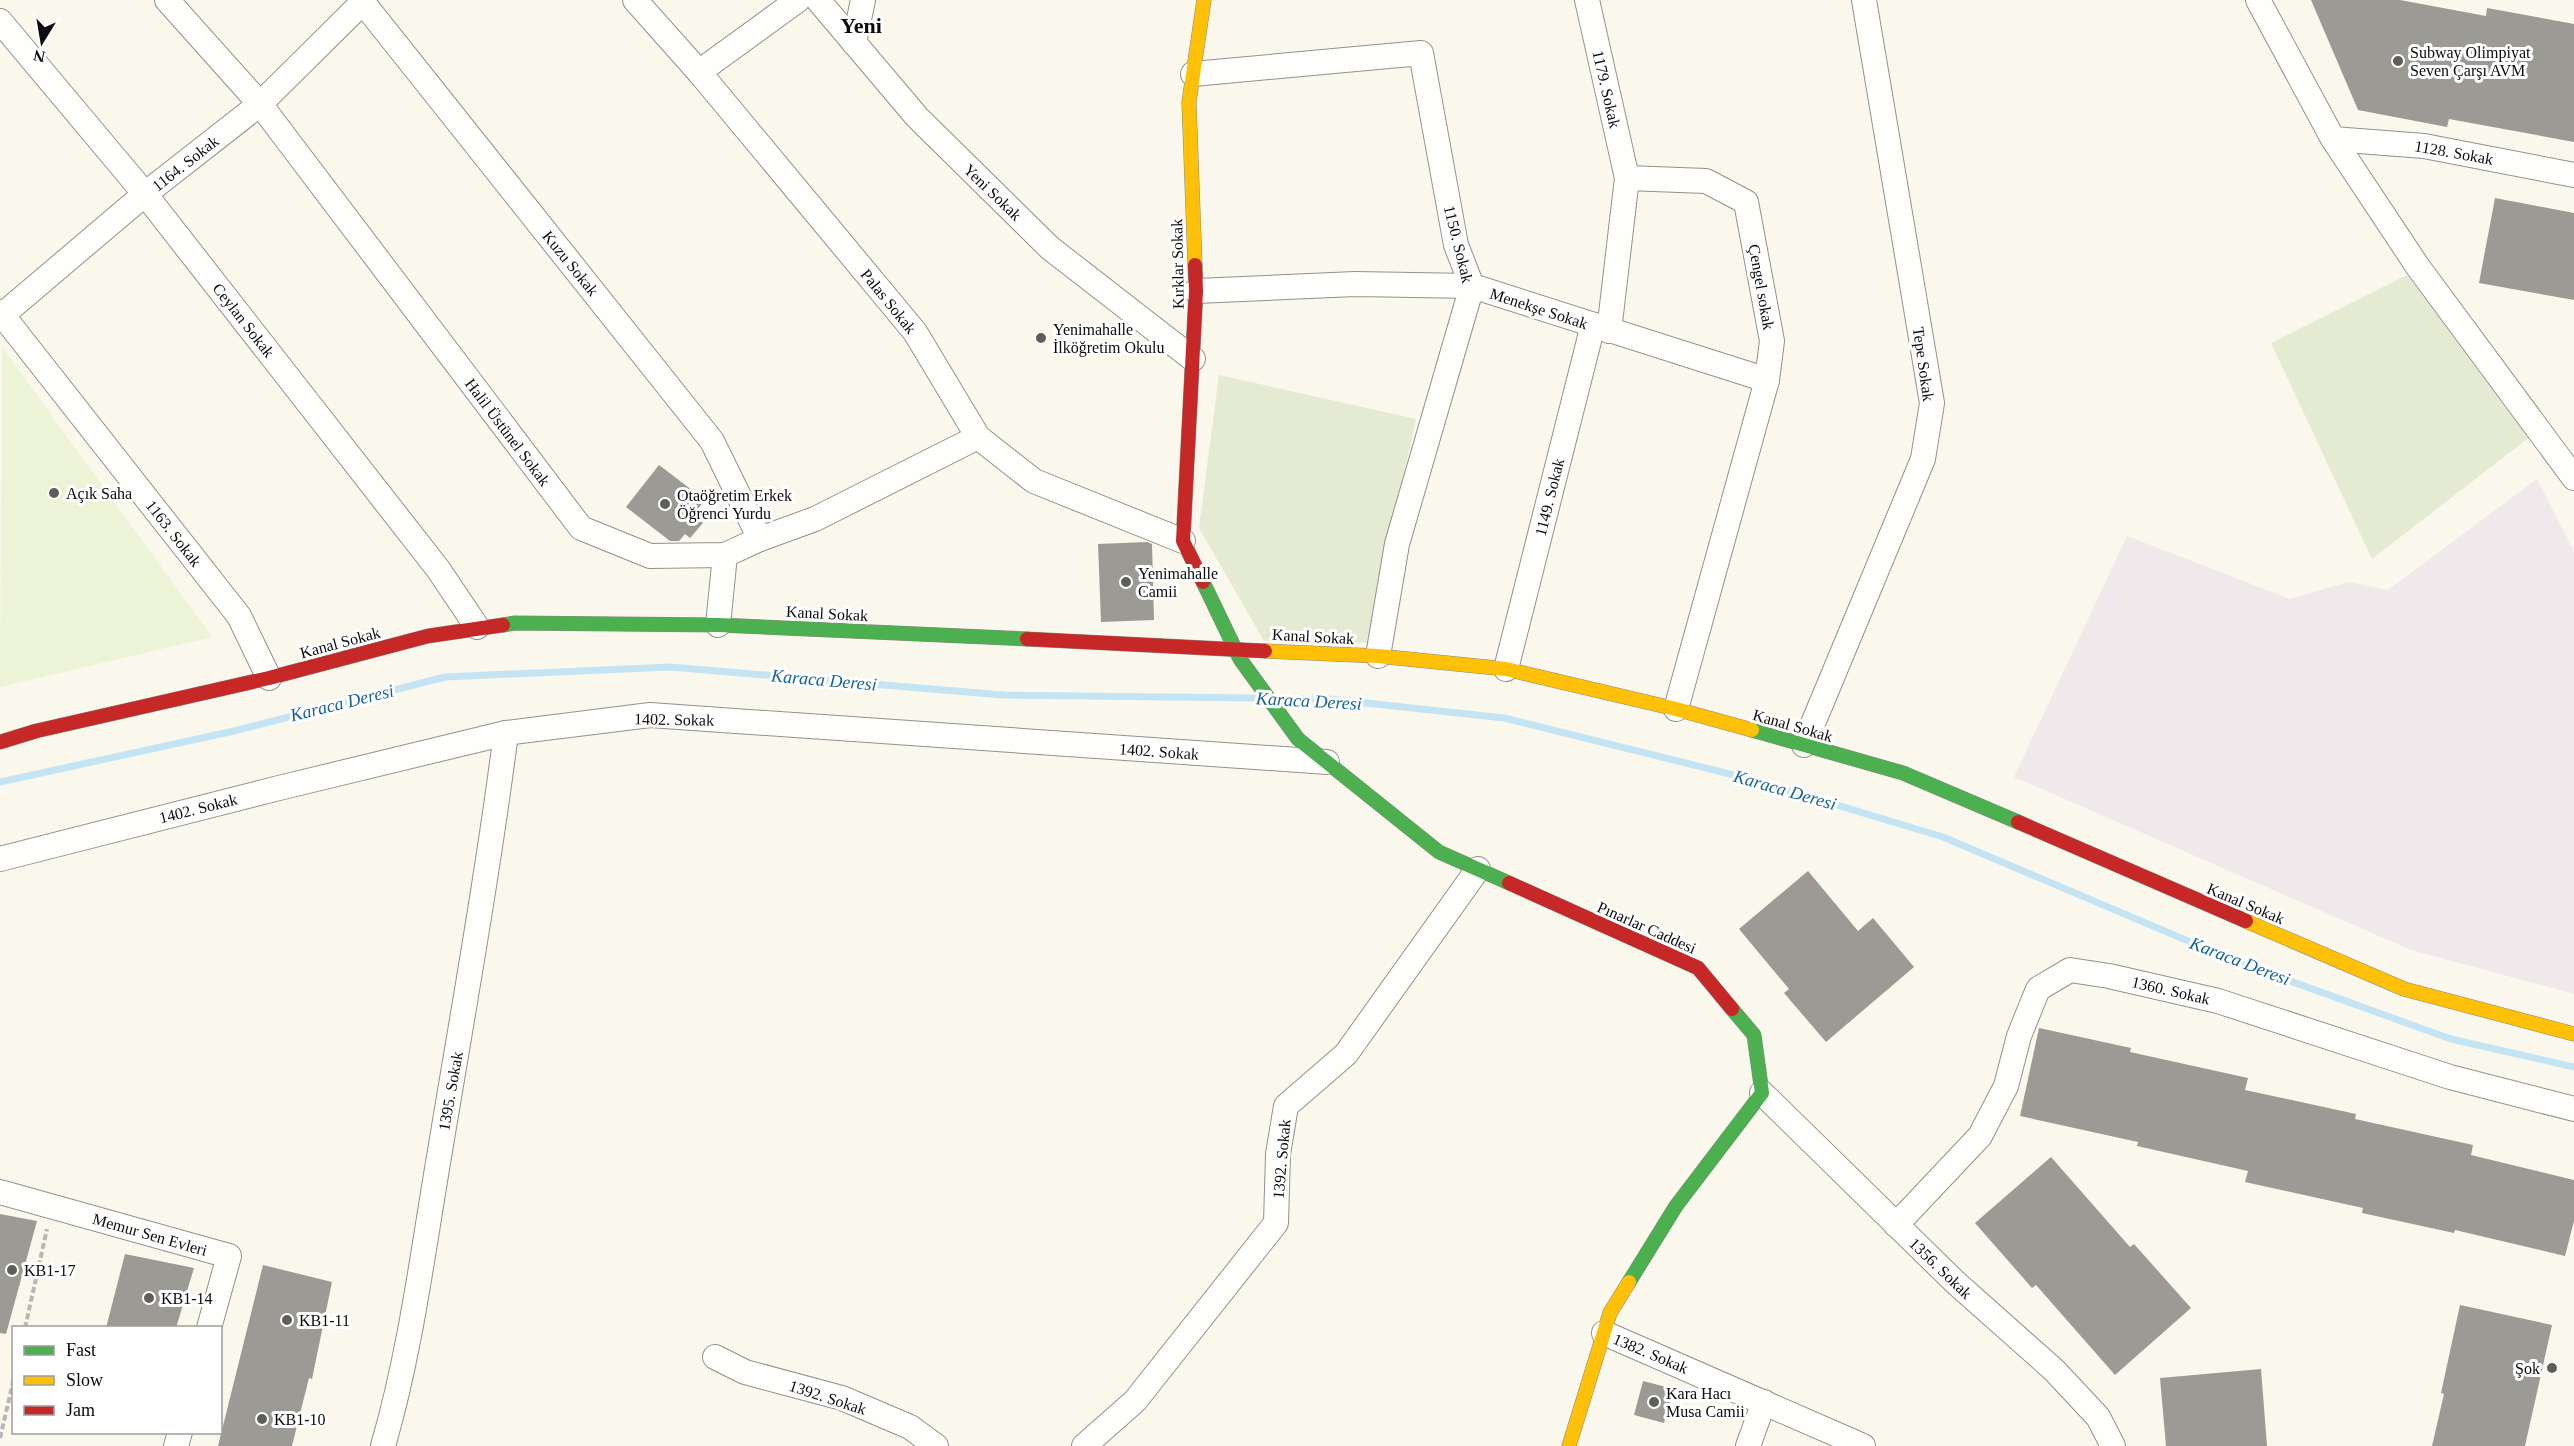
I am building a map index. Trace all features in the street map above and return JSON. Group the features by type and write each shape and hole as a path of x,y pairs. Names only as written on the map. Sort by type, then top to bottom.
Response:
{"street":[{"name":"Halil Üstünel Sokak","path":"167,0 260,104 581,528 650,556 724,555 815,519 978,437"},
{"name":"Palas Sokak","path":"635,0 699,72 915,332 978,437 1034,481 1183,541"},
{"path":"699,72 798,0"},
{"name":"Yeni Sokak","path":"818,0 917,117 1050,248 1193,358"},
{"path":"854,43 863,0"},
{"name":"Kırklar Sokak","path":"1204,0 1189,102 1196,291 1183,541 1238,654 1298,739"},
{"name":"1179. Sokak","path":"1587,0 1627,178"},
{"name":"Tepe Sokak","path":"1804,745 1923,459 1932,403 1864,0"},
{"path":"2258,0 2333,139 2418,267 2574,478"},
{"name":"1164. Sokak","path":"1,315 145,194 260,104 362,1"},
{"name":"Kuzu Sokak","path":"362,1 712,441 760,539"},
{"name":"Ceylan Sokak","path":"0,21 145,194 438,569 477,627"},
{"name":"1150. Sokak","path":"1193,74 1421,53 1456,245 1472,286 1396,544 1378,656"},
{"name":"1128. Sokak","path":"2333,139 2424,146 2574,175"},
{"path":"1601,328 1627,178"},
{"name":"Çengel sokak","path":"1627,178 1706,181 1746,202 1772,341 1767,380 1676,709"},
{"name":"Menekşe Sokak","path":"1196,291 1355,284 1472,286 1767,380"},
{"name":"1163. Sokak","path":"1,315 239,616 269,678"},
{"name":"1149. Sokak","path":"1506,669 1601,328"},
{"path":"718,625 724,555"},
{"name":"Kanal Sokak","path":"0,742 36,731 269,678 428,636 515,623 718,625 1238,654 1378,656 1506,669 1676,709 1903,773 2404,989 2574,1034"},
{"name":"1402. Sokak","path":"0,859 506,733 650,716 1327,762"},
{"name":"1395. Sokak","path":"383,1446 397,1399 491,847 506,733"},
{"name":"Pınarlar Caddesi","path":"1298,739 1439,852 1698,968 1754,1035 1762,1093"},
{"name":"1392. Sokak","path":"1084,1446 1135,1401 1276,1223 1278,1154 1286,1106 1346,1054 1478,869"},
{"name":"1360. Sokak","path":"1896,1225 1980,1136 2006,1086 2019,1036 2038,989 2070,970 2109,976 2218,1001 2450,1077 2574,1109"},
{"path":"1569,1446 1610,1313 1676,1206 1762,1093"},
{"name":"1356. Sokak","path":"1762,1093 1954,1282 2054,1370 2097,1417 2113,1446"},
{"name":"Memur Sen Evleri","path":"0,1192 229,1256 210,1326"},
{"name":"1382. Sokak","path":"1604,1333 1863,1446"},
{"name":"1392. Sokak","path":"715,1357 745,1372 842,1398 910,1427 936,1446"},
{"path":"1748,1446 1764,1402"}],"path":[{"path":"25,1326 52,1207"},
{"path":"0,1438 12,1387"}],"shaded area":[{"path":"2537,479 2574,551 2574,994 2411,950 2014,777 2127,536 2290,599 2348,582 2388,590"}],"green space":[{"path":"2407,275 2531,436 2372,559 2271,343"},
{"name":"Açık Saha","path":"2,347 212,637 0,687"},
{"path":"1219,375 1416,419 1367,643 1264,641 1199,528"}],"building":[{"path":"2311,0 2400,0 2486,16 2487,8 2574,24 2574,142 2449,119 2447,127 2358,110"},
{"path":"2495,198 2574,213 2574,300 2479,283"},
{"name":"Otaöğretim Erkek Öğrenci Yurdu","path":"659,465 705,500 693,515 703,523 690,538 685,534 679,541 670,541 626,507"},
{"name":"Yenimahalle Camii","path":"1147,542 1152,544 1154,620 1101,622 1098,544"},
{"path":"1808,871 1858,931 1873,918 1914,967 1826,1042 1784,993 1789,989 1739,929"},
{"path":"2039,1028 2131,1048 2130,1052 2248,1078 2245,1090 2356,1114 2355,1119 2473,1145 2471,1155 2574,1180 2574,1221 2565,1256 2455,1230 2454,1233 2362,1213 2363,1208 2245,1182 2248,1171 2137,1146 2138,1142 2020,1116"},
{"path":"2051,1157 2130,1247 2134,1244 2191,1308 2115,1375 2036,1285 2032,1288 1975,1223"},
{"name":"KB1-17","path":"0,1214 37,1221 6,1334 0,1333"},
{"name":"KB1-14","path":"125,1254 194,1268 177,1326 107,1326"},
{"path":"263,1265 332,1282 312,1379 309,1378 292,1446 218,1446"},
{"path":"2460,1305 2552,1325 2525,1446 2432,1446"},
{"path":"2261,1369 2267,1446 2166,1446 2160,1378"},
{"name":"Kara Hacı Musa Camii","path":"1643,1381 1674,1389 1664,1423 1634,1415"}],"waterway":[{"name":"Karaca Deresi","path":"0,782 234,731 445,677 670,667 1003,695 1256,698"},
{"name":"Karaca Deresi","path":"1282,699 1329,699 1504,718 1754,780 1943,837 2240,963 2451,1039 2574,1067"}],"traffic: fast":[{"path":"1203,582 1240,659 1298,739 1439,852 1509,883"},
{"path":"503,625 515,623 718,625 1027,639"},
{"path":"1752,730 1903,773 2018,822"},
{"path":"1629,1282 1676,1206 1762,1093 1754,1035 1732,1009"}],"traffic: slow":[{"path":"1195,265 1189,102 1204,0"},
{"path":"1265,651 1378,656 1506,669 1676,709 1752,730"},
{"path":"2246,921 2404,989 2574,1034"},
{"path":"1569,1446 1610,1313 1629,1282"}],"traffic: jam":[{"path":"1195,265 1196,291 1183,541 1203,582"},
{"path":"0,742 36,731 269,678 428,636 503,625"},
{"path":"1027,639 1265,651"},
{"path":"2018,822 2246,921"},
{"path":"1509,883 1698,968 1732,1009"}],"place":[{"name":"Subway Olimpiyat Seven Çarşı AVM","path":"2398,61"},
{"name":"Yenimahalle İlköğretim Okulu","path":"1041,338"},
{"name":"Açık Saha","path":"54,493"},
{"name":"Otaöğretim Erkek Öğrenci Yurdu","path":"665,504"},
{"name":"Yenimahalle Camii","path":"1126,582"},
{"name":"KB1-17","path":"12,1270"},
{"name":"KB1-14","path":"149,1298"},
{"name":"KB1-11","path":"287,1320"},
{"name":"Şok","path":"2552,1368"},
{"name":"Kara Hacı Musa Camii","path":"1654,1402"},
{"name":"KB1-10","path":"262,1419"}],"district":[{"name":"Yeni","path":"861,25"}]}
